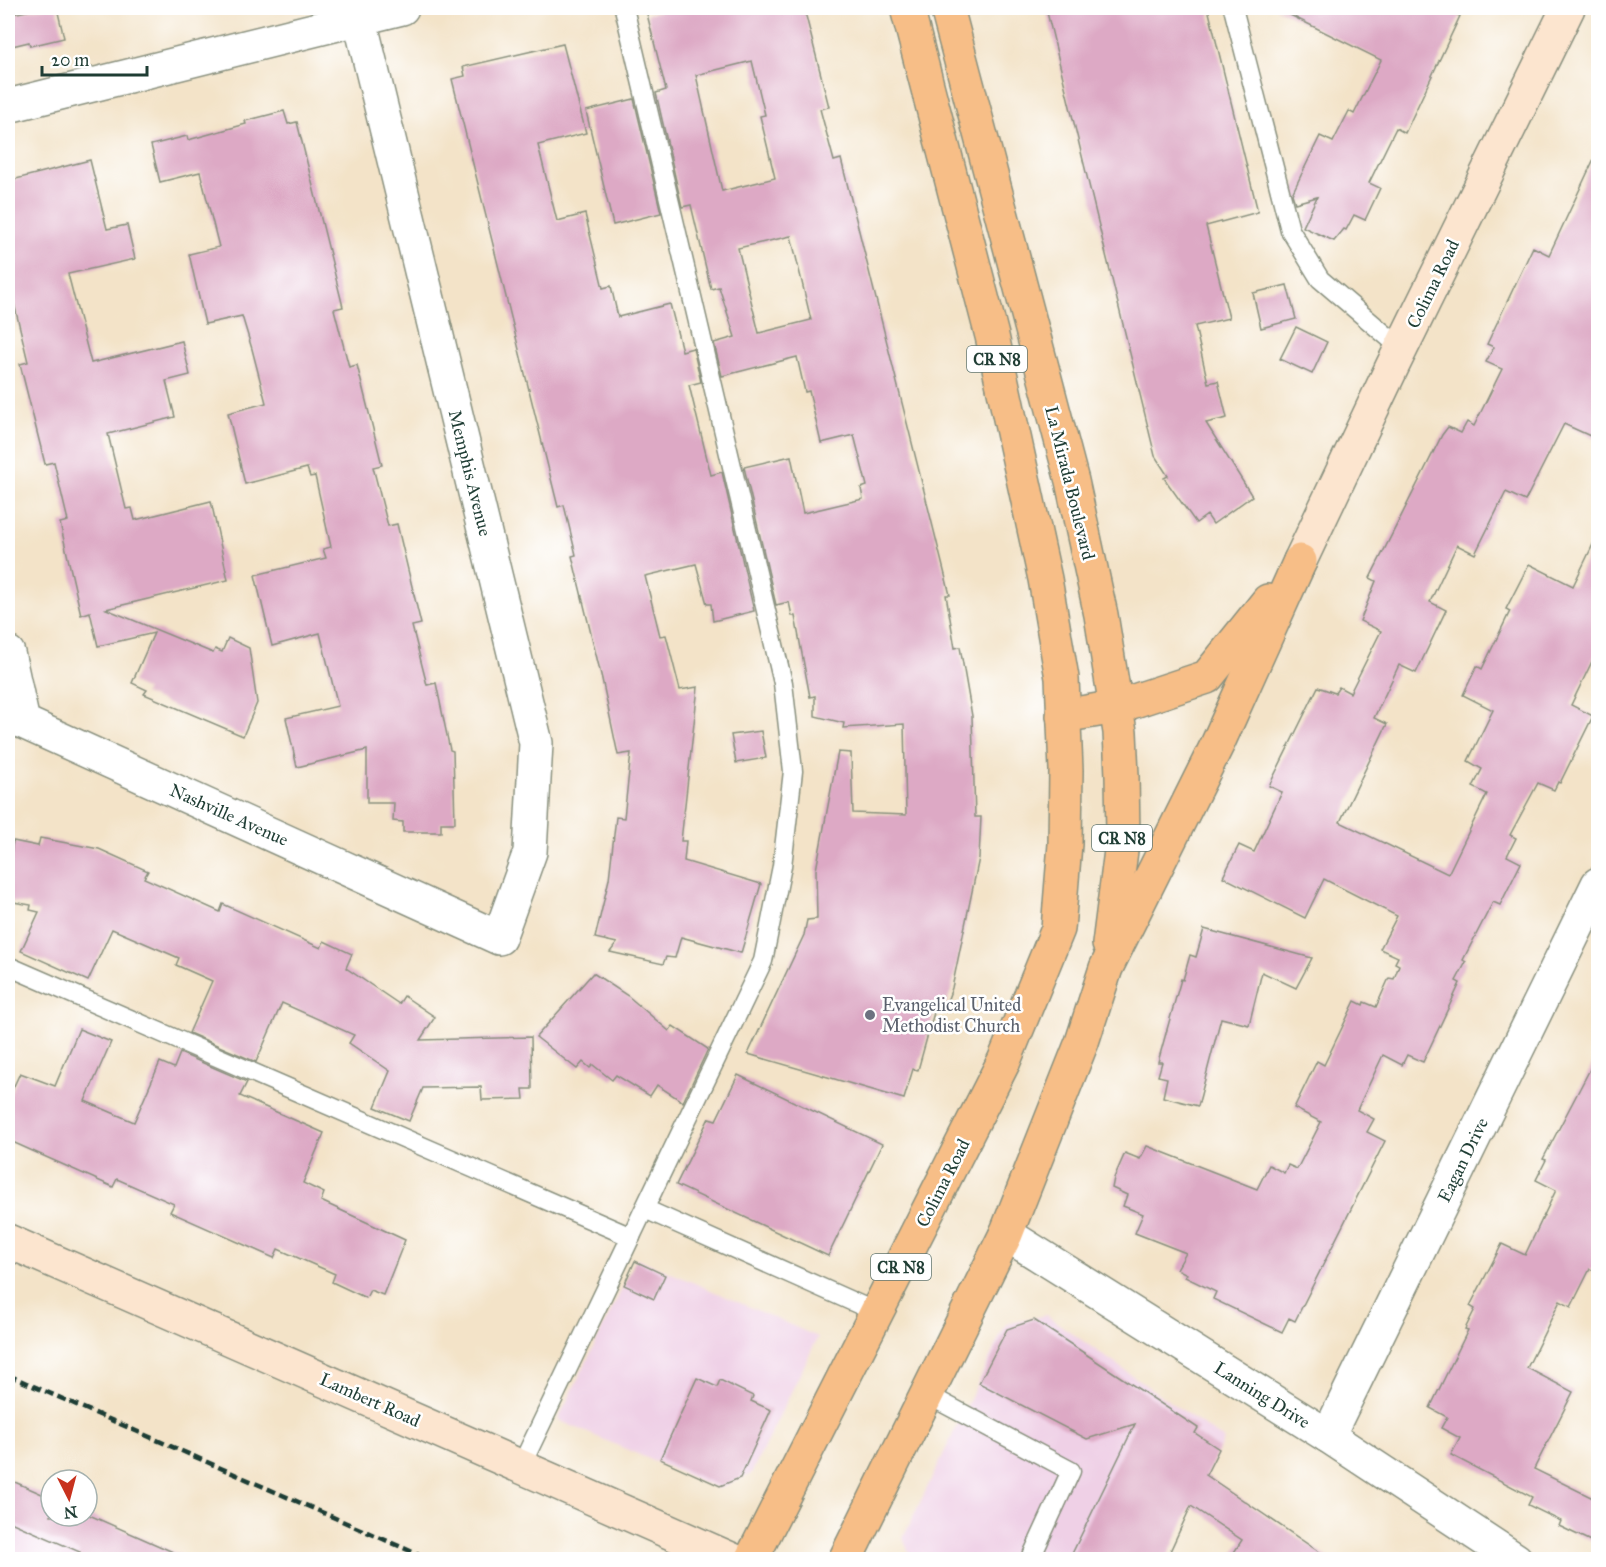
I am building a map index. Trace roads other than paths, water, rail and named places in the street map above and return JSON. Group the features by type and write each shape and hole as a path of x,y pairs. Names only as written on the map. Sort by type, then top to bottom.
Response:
{"main road":[{"name":"CR N8","path":"907,8 992,336 1045,579 1062,678 1063,716"},
{"name":"La Mirada Boulevard","path":"947,8 1072,481 1101,615 1120,732 1123,835 1106,968"},
{"name":"Colima Road","path":"1300,561 1401,348 1568,8"},
{"path":"1063,716 1116,707 1207,677 1300,561"},
{"path":"1106,968 1216,745 1300,561"},
{"name":"Colima Road","path":"750,1560 878,1313 1004,1061 1058,929 1065,844 1063,716"},
{"name":"CR N8","path":"845,1560 1006,1234 1082,1042 1106,968"},
{"name":"Lambert Road","path":"8,1241 733,1560"}],"street":[{"path":"8,106 358,13 402,8"},
{"name":"Memphis Avenue","path":"358,13 536,742 530,852 499,938"},
{"name":"Nashville Avenue","path":"8,653 23,722 499,938"},
{"name":"Eagan Drive","path":"1328,1436 1599,884"},
{"name":"Lanning Drive","path":"1006,1234 1328,1436 1516,1560"}],"lane":[{"path":"521,1466 764,962 782,866 793,771 783,683 624,8"},
{"path":"1233,8 1290,230 1320,279 1401,348"},
{"path":"8,966 631,1237"},
{"path":"645,1209 878,1313"},
{"path":"926,1395 1071,1471 1030,1560"}],"railway":[{"path":"8,1375 431,1560"}],"place":[{"name":"Evangelical United Methodist Church","path":"870,1015"}]}
